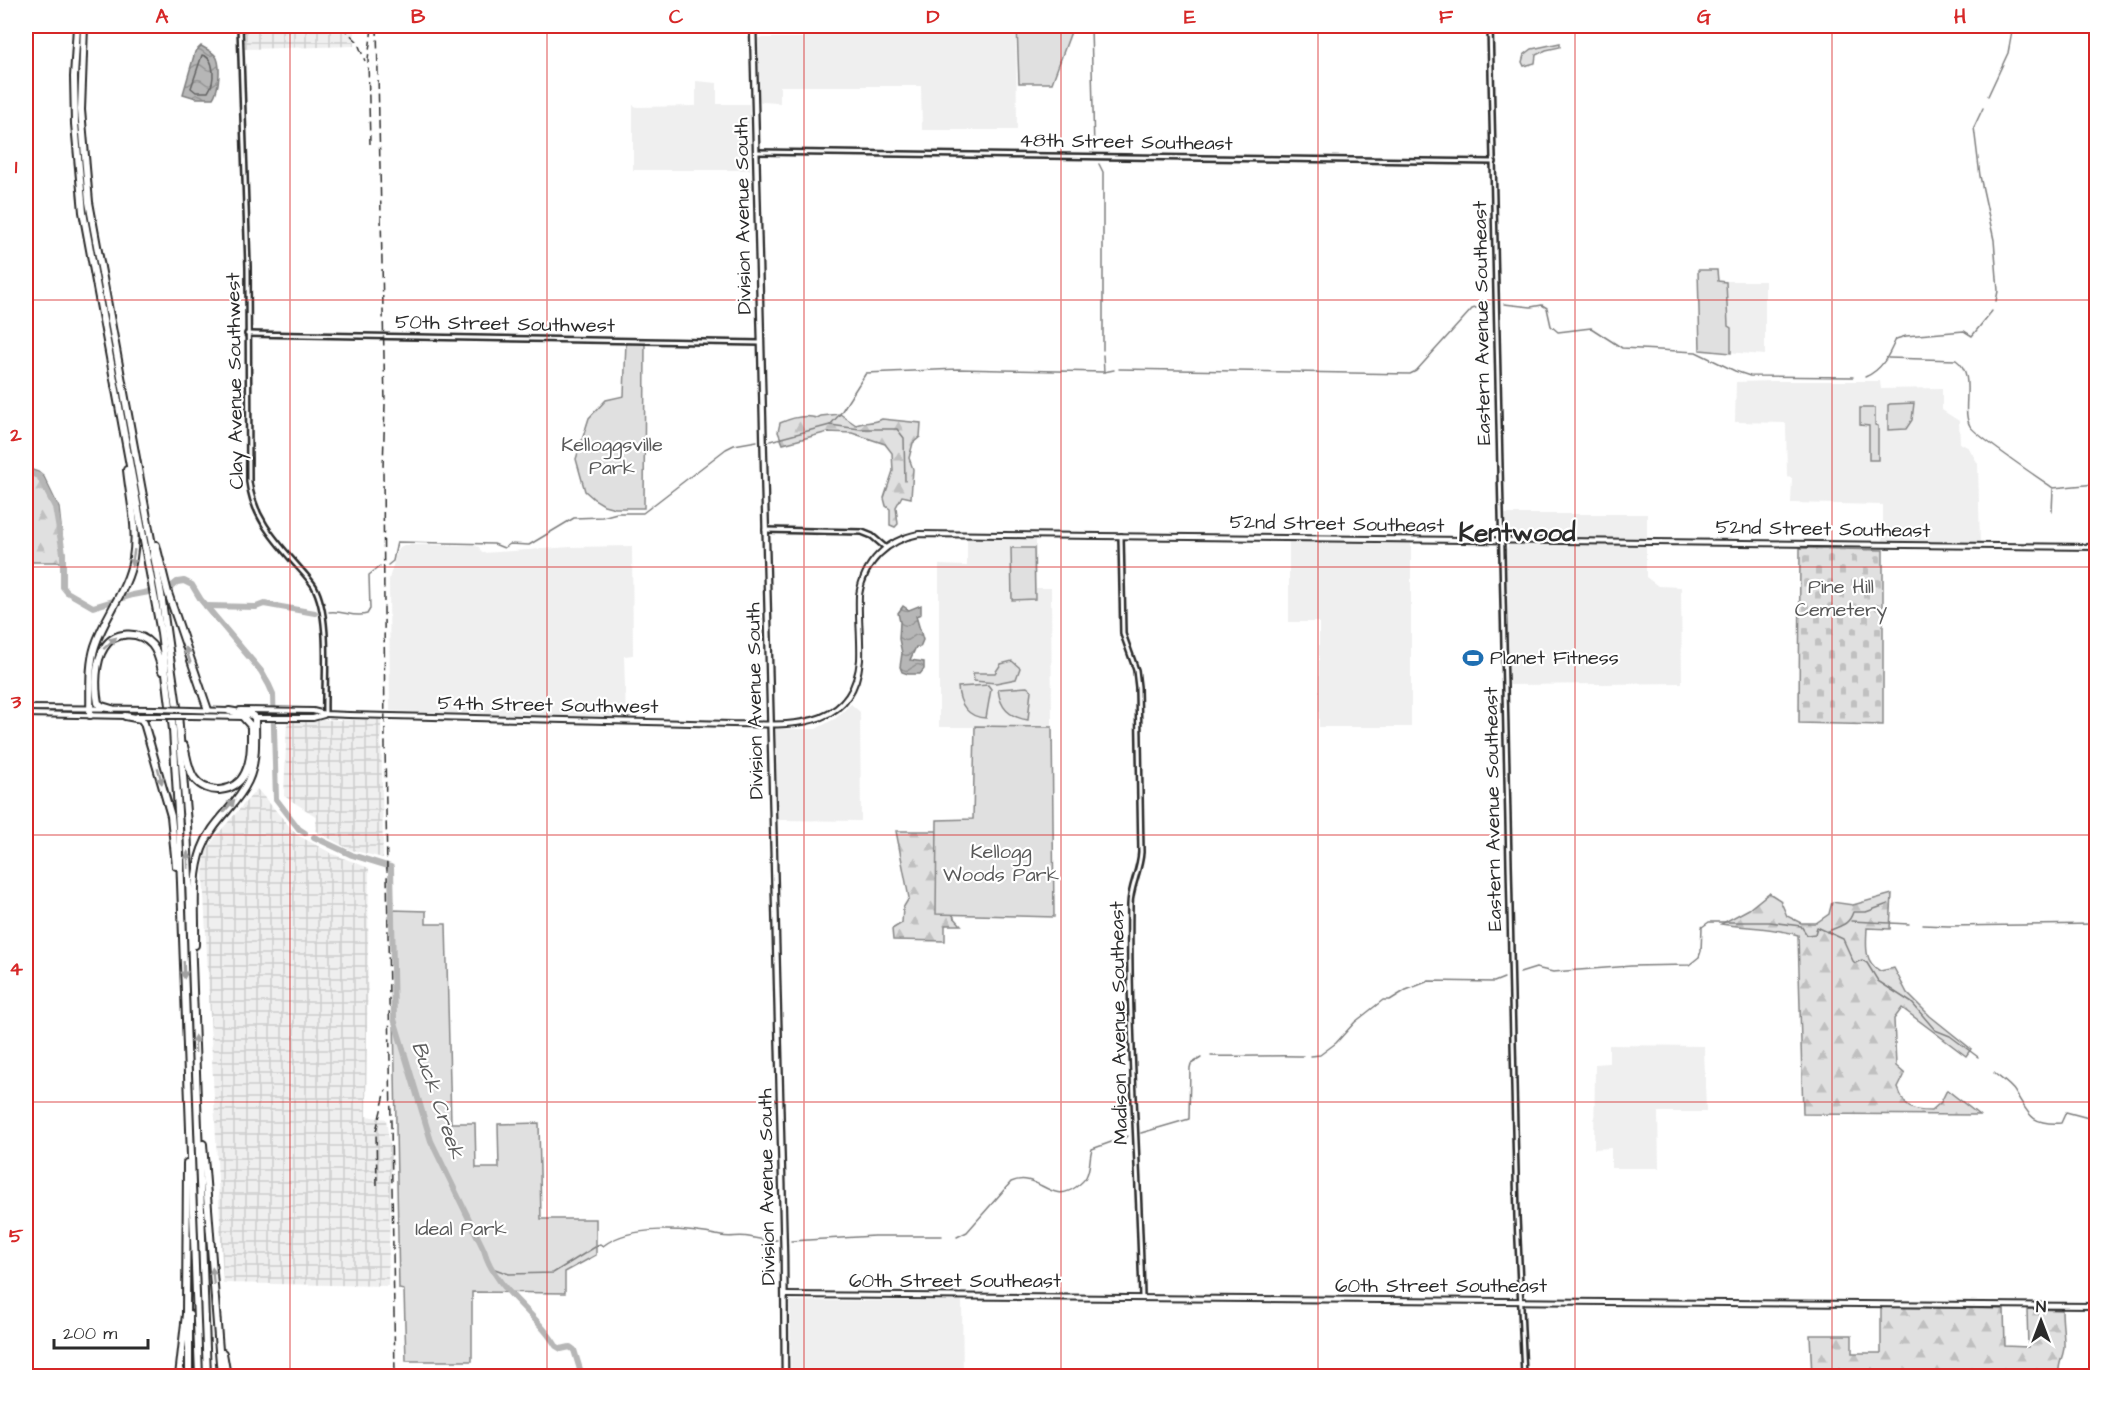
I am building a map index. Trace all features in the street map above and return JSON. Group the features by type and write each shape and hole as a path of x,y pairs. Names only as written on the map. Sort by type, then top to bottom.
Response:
{"highway":[{"path":"77,26 74,95 79,178 89,247 120,416 161,594 178,714 187,824 207,1377"},
{"path":"84,26 81,110 87,190 136,461 161,594 208,710"},
{"path":"90,712 91,668 94,650 130,572 135,541 120,416"},
{"path":"161,594 178,798 199,1377"},
{"path":"112,709 100,705 97,699 97,673 101,653 115,637 127,634 139,636 149,642 158,656 173,730"},
{"path":"194,1003 198,863 213,827 240,794 250,777 254,757 255,718 252,715 229,711"},
{"path":"178,714 188,762 194,777 204,786 217,790 235,785 246,772 250,758 251,726 243,717"},
{"path":"125,716 143,721 154,755 173,826 182,912"},
{"path":"187,1042 185,1090 189,1377"},
{"path":"197,1084 221,1377"},
{"path":"179,1377 184,1341 188,1247"},
{"path":"215,1296 227,1377"}],"main road":[{"name":"Division Avenue South","path":"753,26 785,1295 784,1377"},
{"name":"52nd Street Southeast","path":"886,548 898,540 919,534 2097,547"},
{"name":"54th Street Southwest","path":"26,714 112,709 279,710 313,711 325,714 801,724 819,719 837,707 848,694 858,673 860,659 861,586 871,563 886,548"},
{"name":"54th Street Southwest","path":"26,708 125,716 313,718 325,714"},
{"name":"60th Street Southeast","path":"785,1295 2097,1306"}],"street":[{"name":"Clay Avenue Southwest","path":"240,26 248,267 250,490 253,504 264,526 307,577 322,606 325,714"},
{"name":"Eastern Avenue Southeast","path":"1490,26 1517,1206 1524,1377"},
{"name":"48th Street Southeast","path":"757,152 1494,162"},
{"name":"50th Street Southwest","path":"247,334 762,343"},
{"path":"765,530 862,532 872,536 886,548"},
{"name":"Madison Avenue Southeast","path":"1121,536 1124,634 1136,670 1138,687 1141,862 1130,902 1130,911 1134,1142 1141,1227 1142,1298"}],"shaded area":[{"path":"242,26 353,26 354,46 243,49"},
{"path":"803,26 1016,26 1017,130 922,130 921,86 780,86 780,103 761,102 759,100 758,38 803,38"},
{"path":"696,81 717,83 717,104 749,104 750,170 633,170 633,105 637,107 696,106"},
{"path":"1698,270 1717,270 1718,281 1765,281 1765,355 1700,350"},
{"path":"1880,381 1881,389 1942,388 1942,410 1959,421 1960,443 1969,448 1978,464 1980,544 1883,542 1883,505 1791,503 1792,478 1787,477 1786,423 1735,422 1736,382"},
{"path":"1505,514 1647,514 1647,539 1505,539"},
{"path":"967,538 1036,539 1036,588 1051,588 1052,727 939,727 939,565 967,566"},
{"path":"1289,539 1411,539 1411,727 1319,727 1319,622 1289,622"},
{"path":"1509,544 1646,545 1646,577 1658,586 1681,587 1682,683 1508,685 1506,549"},
{"path":"404,545 473,545 479,547 482,553 571,547 632,546 633,655 624,656 626,718 390,711 389,579 396,555 400,547"},
{"path":"851,704 860,712 861,821 777,820 776,729 816,729 836,718"},
{"path":"287,720 381,720 383,858 351,850 315,831 317,817 284,796"},
{"path":"257,789 297,835 333,854 369,868 366,1116 386,1119 391,1155 388,1286 223,1283 203,873 206,852 216,836"},
{"path":"1609,1045 1704,1046 1706,1112 1658,1112 1659,1168 1611,1168 1611,1148 1594,1149 1595,1064 1609,1063"},
{"path":"790,1301 962,1301 963,1376 791,1376"}],"green space":[{"path":"1017,26 1052,26 1072,29 1052,83 1019,83"},
{"path":"1560,43 1560,47 1536,55 1535,63 1524,66 1522,62 1524,55 1532,49"},
{"path":"1698,270 1717,270 1718,281 1726,282 1731,353 1700,350"},
{"name":"Kelloggsville Park","path":"626,341 645,341 644,508 615,508 594,499 585,491 576,459 589,418 606,400 624,396"},
{"path":"1914,403 1912,420 1906,429 1888,430 1888,405"},
{"path":"1860,408 1875,408 1875,425 1878,426 1878,460 1869,460 1869,426 1860,425"},
{"path":"840,414 856,425 882,419 921,423 920,437 913,443 909,458 913,469 911,498 902,496 896,507 898,524 895,527 890,525 890,509 886,506 884,498 893,471 892,453 885,444 852,433 828,432 783,444 778,432 780,423 793,418 807,416 817,418"},
{"path":"26,468 44,477 59,508 65,562 26,562"},
{"path":"1011,548 1034,548 1035,599 1012,600"},
{"name":"Pine Hill Cemetery","path":"1800,548 1883,550 1883,725 1799,723"},
{"path":"1012,661 1020,668 1016,679 996,683 974,681 973,673 995,673 1001,664"},
{"path":"988,685 991,689 986,718 974,716 969,713 960,699 958,687"},
{"path":"1027,687 1031,690 1028,720 1016,717 1003,706 998,689"},
{"name":"Kellogg Woods Park","path":"975,726 1052,727 1054,917 936,914 937,820 973,819"},
{"path":"896,831 937,831 943,894 953,916 961,925 945,925 945,941 893,940 892,929 902,923 903,908 909,898"},
{"path":"1769,893 1780,900 1787,916 1801,923 1816,923 1829,914 1832,902 1853,905 1892,894 1890,929 1867,928 1866,947 1871,963 1880,971 1894,968 1907,993 1930,1016 1971,1049 1966,1056 1902,1008 1894,1019 1896,1066 1905,1074 1898,1088 1906,1104 1913,1109 1931,1111 1941,1102 1947,1090 1979,1115 1803,1114 1798,935 1770,929 1721,924 1749,909"},
{"name":"Ideal Park","path":"392,910 426,911 426,924 446,924 451,1123 475,1123 476,1168 499,1168 498,1124 539,1123 541,1219 596,1219 596,1255 565,1272 565,1293 472,1292 472,1361 406,1361 404,1290 399,1289"},
{"path":"1881,1307 2004,1309 2005,1346 2028,1347 2027,1309 2062,1310 2064,1348 2059,1376 1812,1376 1810,1335 1852,1335 1852,1353 1881,1353"}],"water":[{"path":"201,46 214,54 218,62 218,84 213,98 196,98 183,94 195,52"},
{"path":"921,605 921,614 916,616 923,640 920,647 916,647 910,660 924,662 924,669 920,674 908,674 902,672 900,667 902,653 898,613 903,606 909,610"}],"waterway":[{"path":"1091,26 1094,150"},
{"path":"1988,96 2008,53 2013,26"},
{"path":"1983,108 1974,127 1980,176 1994,240 1998,291 1996,301"},
{"path":"1099,164 1103,172 1103,350"},
{"path":"1119,369 1410,374 1416,371 1472,309 1489,304"},
{"path":"1504,304 1531,307 1542,305 1547,308 1551,326 1558,332 1591,328 1622,348 1696,352 1750,376 1853,377"},
{"path":"1865,377 1880,366 1896,339 1906,336 1964,331 1972,336 1992,311"},
{"path":"1103,355 1104,372"},
{"path":"1888,358 1956,360 1966,374 1967,419 1974,431 2053,488 2096,484"},
{"path":"770,441 830,425 840,414 866,373 958,369 1104,372 1114,370"},
{"path":"830,425 860,429 897,429 904,438 905,481"},
{"path":"388,565 393,561 397,542 494,544 504,548 510,544 529,545 574,518 602,517 617,513 643,513 726,449 734,445 757,441"},
{"name":"Buck Creek","path":"26,472 39,476 55,507 63,553 63,587 67,592 93,607 133,595 170,588 177,582 184,581 192,585 201,600 261,671 273,694 276,799 299,829 305,833"},
{"path":"2052,512 2053,489"},
{"path":"329,612 367,614 370,609 369,575 380,566"},
{"path":"206,606 256,607 264,604 315,613"},
{"name":"Buck Creek","path":"314,837 352,855 391,867 394,1019 431,1141 497,1277 538,1322 556,1346 561,1349 570,1347 574,1350 582,1376"},
{"path":"1827,932 1846,923 1853,912 1866,912 1888,904"},
{"path":"1851,921 1909,924"},
{"path":"1520,973 1536,968 1553,972 1631,966 1689,965 1699,957 1702,927 1709,922 1770,922 1801,926 1807,935 1815,934 1817,927 1843,939 1855,963 1862,960 1867,963 1878,981 1912,1003 1935,1030 1950,1036 1978,1057"},
{"path":"1923,925 2096,924"},
{"path":"1311,1056 1320,1055 1336,1043 1355,1022 1383,1000 1390,1000 1406,990 1429,981 1494,982 1504,978"},
{"path":"1211,1056 1303,1056"},
{"path":"1141,1133 1189,1119 1190,1068 1191,1064 1201,1058"},
{"path":"1994,1073 2011,1087 2028,1112 2037,1120 2061,1123 2066,1112 2096,1120"},
{"path":"957,1237 967,1232 1011,1182 1029,1180 1051,1191 1067,1192 1085,1178 1089,1170 1092,1149 1128,1136"},
{"path":"492,1268 509,1274 553,1273 600,1244 603,1246 628,1234 644,1231 676,1230 724,1237 746,1236 777,1240"},
{"path":"791,1241 874,1236 942,1236"}],"railway":[{"path":"341,26 357,41 365,61"},
{"path":"377,26 385,404 383,468 385,746 395,1376"},
{"path":"370,144 368,59 372,28"},
{"path":"377,1185 376,1131 386,1090"}],"place":[{"name":"Planet Fitness","path":"1473,658"}],"district":[{"name":"Kentwood","path":"1517,533"}]}
